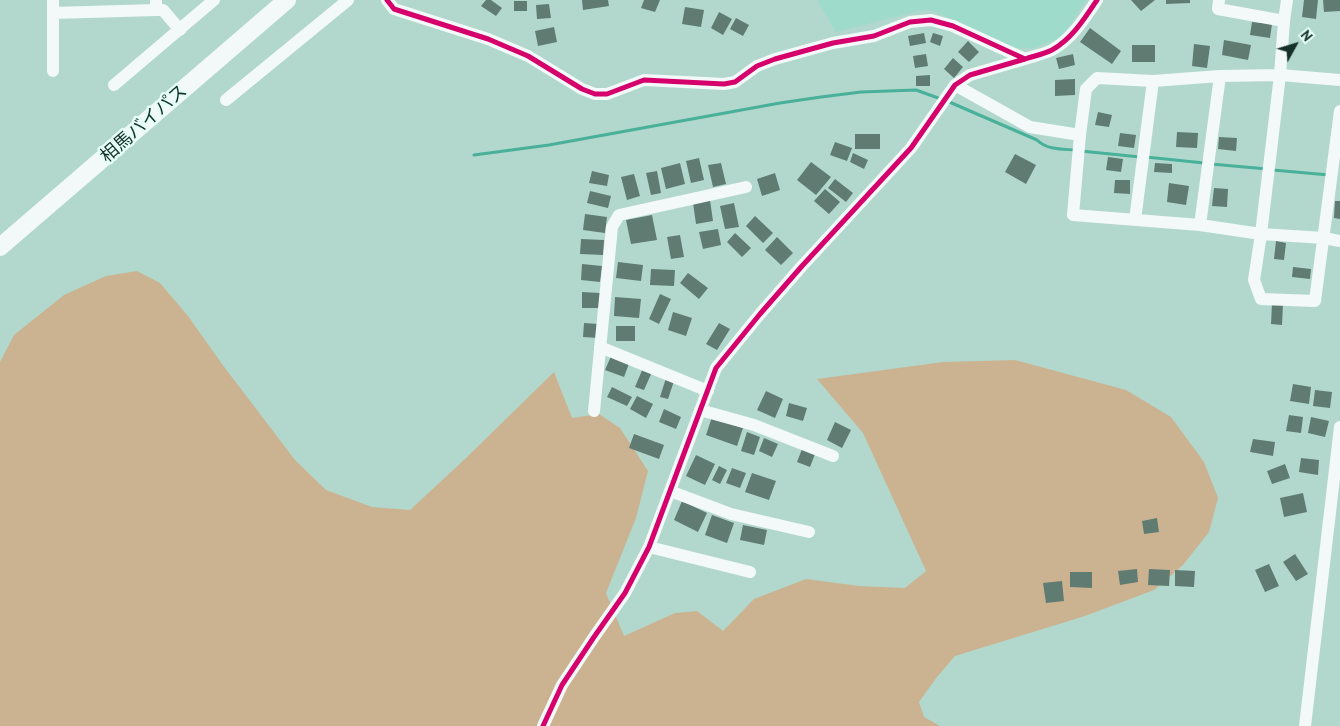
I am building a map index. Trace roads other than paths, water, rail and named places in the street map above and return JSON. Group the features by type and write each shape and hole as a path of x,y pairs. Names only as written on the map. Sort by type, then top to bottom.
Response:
{"highway":[{"name":"相馬バイパス","path":"0,247 288,0"}],"street":[{"path":"52,71 53,0"},
{"path":"114,85 214,0"},
{"path":"226,100 348,0"},
{"path":"387,0 394,9 488,39 528,56 582,90 595,94 607,94 644,80 724,84 735,82 757,66 775,59 833,43 874,36 910,22 931,20 952,26 1025,58"},
{"path":"543,726 562,685 625,593 649,547 716,368 796,273 911,148 955,85 970,75 1052,50 1071,35 1097,0"},
{"path":"1219,0 1218,9 1284,21"},
{"path":"1288,0 1254,280 1261,299 1314,301 1340,111"},
{"path":"53,13 156,5 163,10 180,30"},
{"path":"1200,225 1220,76"},
{"path":"1340,80 1280,76 1220,76 1153,81 1097,78 1086,89 1073,215 1200,225 1261,234 1324,238 1340,241"},
{"path":"1135,220 1153,81"},
{"path":"955,85 1030,127 1080,135"},
{"path":"594,411 612,227 619,215 746,187"},
{"path":"600,347 708,391"},
{"path":"700,410 754,425 833,456"},
{"path":"1305,726 1340,427"},
{"path":"670,491 731,514 809,532"},
{"path":"649,547 750,572"}],"waterway":[{"path":"474,155 549,145 780,103 861,92 916,90 941,99"},
{"path":"947,101 1037,140 1045,146 1075,150"},
{"path":"1081,151 1140,157"},
{"path":"1146,157 1204,163"},
{"path":"1211,164 1267,169"},
{"path":"1273,170 1329,175"}]}
